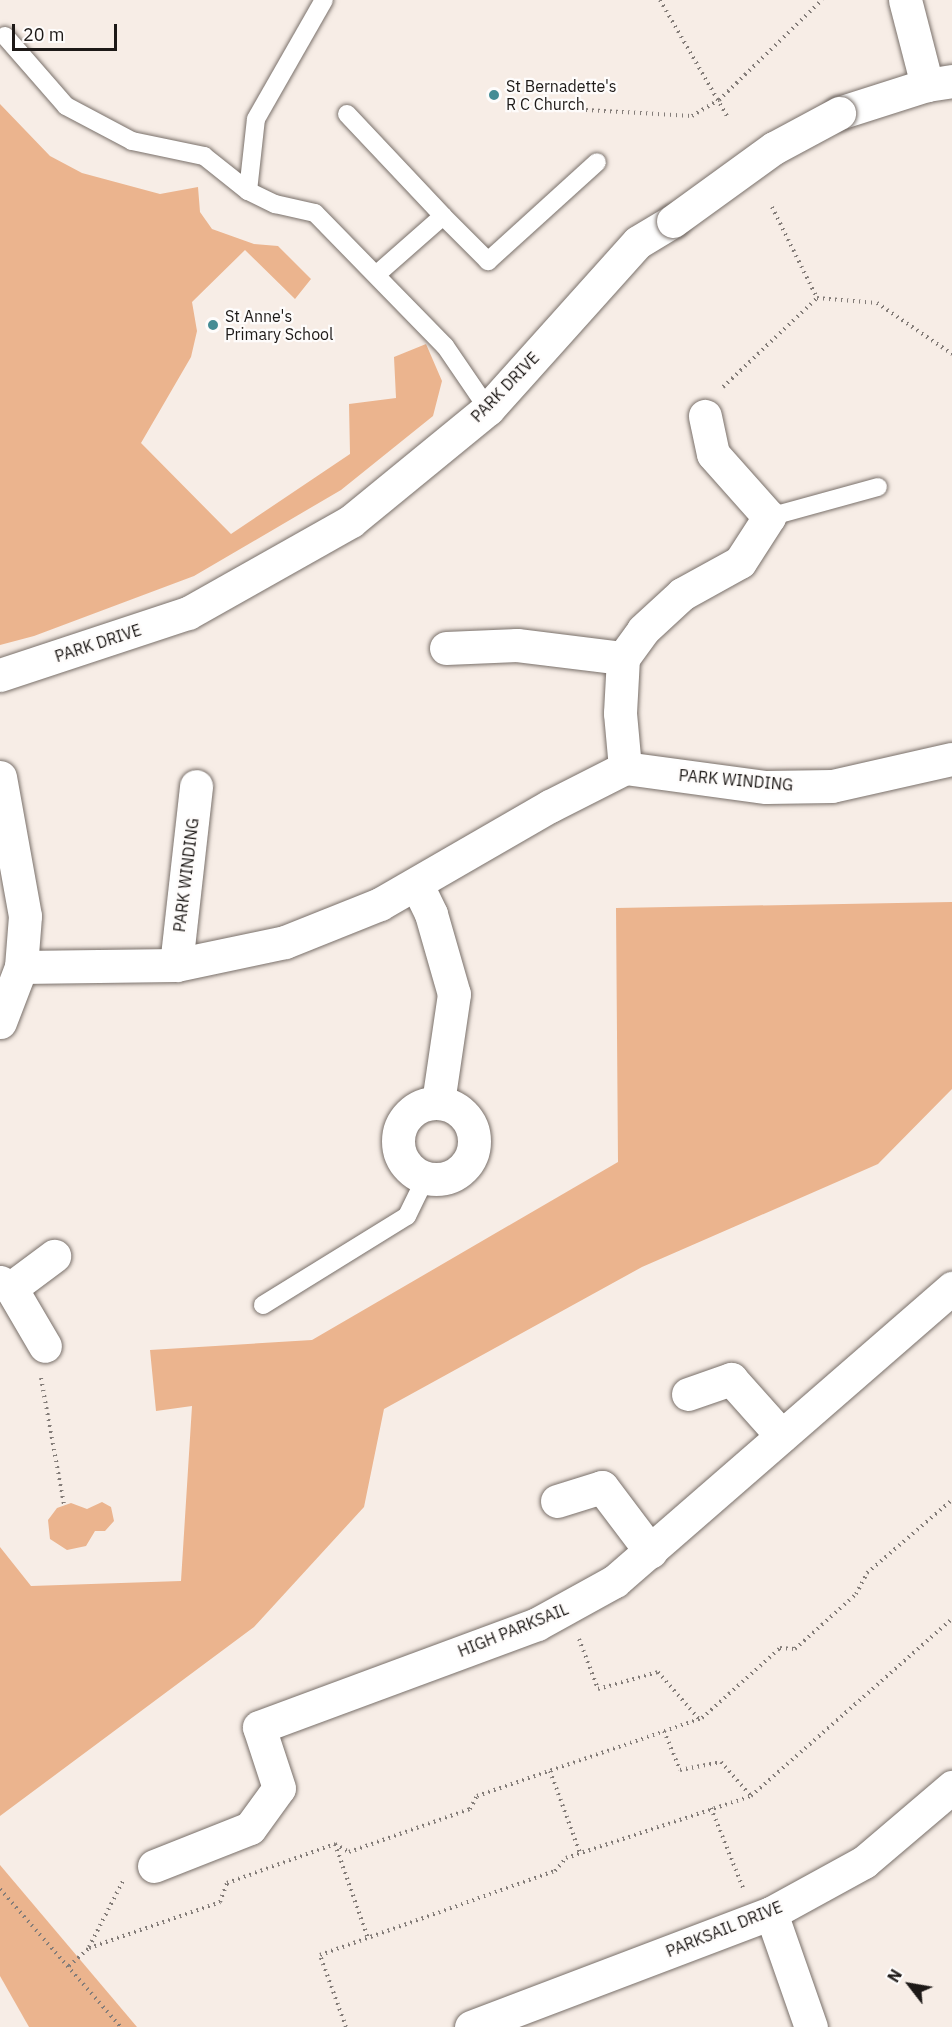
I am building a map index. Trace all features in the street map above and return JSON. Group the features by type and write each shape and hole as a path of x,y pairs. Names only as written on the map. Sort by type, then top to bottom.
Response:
{"street":[{"path":"904,0 939,83"},
{"name":"PARK DRIVE","path":"0,675 188,613 351,521 488,409 638,242 673,221 774,148 839,114 939,83"},
{"path":"21,967 176,965 285,942 417,885 550,806 625,768 620,713 623,658 644,630 682,594 740,562 769,517 713,454 705,416"},
{"path":"446,648 517,645 623,658"},
{"name":"PARK WINDING","path":"625,768 766,787 832,786 952,759"},
{"path":"0,777 26,916 21,967 0,1022"},
{"name":"PARK WINDING","path":"176,965 196,786"},
{"path":"417,885 431,914 454,994 438,1102"},
{"path":"438,1102 460,1110 468,1119 475,1141 473,1152 459,1171 448,1177 426,1177 406,1164 398,1140 403,1123 415,1109 438,1102"},
{"path":"45,1346 5,1285 54,1256"},
{"name":"HIGH PARKSAIL","path":"154,1866 250,1828 279,1788 259,1727 568,1609 615,1581 952,1288"},
{"path":"688,1394 731,1378 782,1436"},
{"path":"557,1502 602,1487 651,1552"},
{"name":"PARKSAIL DRIVE","path":"471,2027 771,1913 864,1862 952,1787"},
{"path":"771,1913 811,2027"}],"lane":[{"path":"248,191 256,119 324,0"},
{"path":"5,36 66,106 132,141 204,156 248,191 275,204 315,213 445,346 488,409"},
{"path":"347,114 488,261 597,162"},
{"path":"376,275 443,216"},
{"path":"769,517 878,487"},
{"path":"263,1305 407,1216 426,1177"}],"path":[{"path":"660,0 727,116"},
{"path":"586,110 692,116 719,100 822,0"},
{"path":"772,207 817,298"},
{"path":"817,298 877,303 952,354"},
{"path":"705,416 709,399 768,348 817,298"},
{"path":"45,1346 41,1377 64,1504"},
{"path":"89,1948 220,1902 227,1883 335,1844 349,1852 470,1809 477,1796 699,1719 780,1648 795,1649 856,1594 867,1573 952,1500"},
{"path":"568,1609 598,1689 658,1672 699,1719"},
{"path":"346,2027 320,1955 555,1871 566,1858 751,1796 952,1619"},
{"path":"664,1731 680,1770 721,1762 751,1796"},
{"path":"550,1771 580,1853"},
{"path":"711,1808 728,1852"},
{"path":"335,1844 368,1938"},
{"path":"69,1966 89,1948 125,1876 154,1866"},
{"path":"0,1889 121,2027"}],"shaded area":[{"path":"0,104 50,156 82,173 160,194 198,187 200,212 212,229 254,244 278,246 311,279 295,299 245,250 192,302 197,331 191,357 141,443 231,534 350,454 349,404 396,398 394,357 426,344 442,381 433,416 341,490 194,576 34,636 0,645"},
{"path":"952,902 952,1089 878,1164 642,1267 384,1409 364,1507 254,1627 0,1816 0,1547 31,1586 181,1581 192,1406 156,1411 150,1350 312,1340 618,1162 616,908"},
{"path":"102,1502 111,1507 114,1521 105,1531 95,1531 86,1546 67,1550 50,1539 48,1520 57,1508 71,1503 87,1509"},
{"path":"0,1865 137,2027 29,2027 0,1976"}],"place":[{"name":"St Bernadette's R C Church","path":"494,95"},
{"name":"St Anne's Primary School","path":"213,325"}]}
